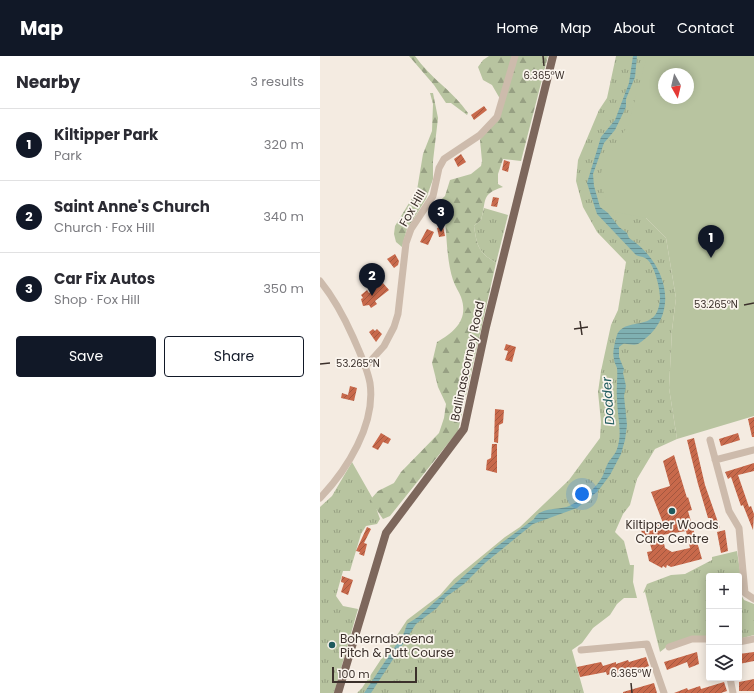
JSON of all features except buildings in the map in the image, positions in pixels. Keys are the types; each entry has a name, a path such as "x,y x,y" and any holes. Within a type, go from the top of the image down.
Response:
{"main road":[{"name":"Ballinascorney Road","path":"338,693 386,533 460,436 466,424 486,327 553,56"}],"street":[{"name":"Fox Hill","path":"365,367 384,346 394,327 398,314 406,243 411,229 433,196 439,168 447,156 480,135 497,117 515,56"},
{"path":"320,281 331,295 345,319 365,367 370,384 370,403 366,422 343,469 320,498"},
{"path":"710,440 729,511 739,528 745,593 754,599"},
{"path":"715,460 754,450"},
{"path":"669,647 692,639 706,639"},
{"path":"742,641 754,639"},
{"path":"581,650 647,644 664,693"},
{"path":"731,681 733,693"}],"green space":[{"path":"409,56 415,56 421,64 456,98 468,113 467,115 451,103 446,103 434,85"},
{"path":"489,56 548,56 521,161 503,159 498,174 498,184 503,187 491,192 488,196 481,220 474,226 479,248 485,255 496,263 458,431 390,516 383,519 370,500 378,491 394,483 401,472 439,433 444,418 446,404 438,387 432,363 437,342 449,334 459,324 462,318 463,305 451,273 448,258 445,221 437,222 434,216 433,207 445,196 450,180 471,174 481,166 480,140 503,104 492,85 483,80 478,67 483,60"},
{"path":"616,56 647,56 646,218 666,238 676,298 672,330 669,388 677,439 655,449 637,479 630,505 623,514 615,532 624,541 630,565 634,565 633,582 637,598 624,598 617,604 610,615 593,628 582,643 572,650 584,693 357,693 362,688 407,620 440,595 454,579 505,537 520,527 569,480 600,438 601,422 598,392 601,371 611,325 618,310 626,262 597,232 583,207 576,181 578,160 599,110 607,98"},
{"path":"647,56 754,56 754,416 677,439 669,388 672,330 676,298 666,238 646,218 610,211 599,180 603,166 628,125"},
{"path":"430,93 433,93 438,118 433,161 433,179 426,199 407,229 402,247 396,242 394,234 395,226 417,190 423,154 432,131 433,104"},
{"path":"484,208 508,215 496,263 482,252 476,239 474,226 481,220"},
{"path":"352,462 373,499 380,519 377,524 366,526 361,534 350,571 343,571 336,596 343,606 358,609 334,693 320,693 320,507 332,496"},
{"path":"737,551 740,573 706,573 706,637 683,640 672,644 660,652 645,592 643,593 647,584 671,575 685,574 712,560 712,557"},
{"path":"742,596 744,600 754,604 754,635 742,638"}],"water":[{"path":"633,56 637,56 635,77 626,99 626,107 615,130 604,143 593,174 594,186 600,207 608,213 619,227 627,233 629,238 653,261 661,275 665,290 665,305 661,320 652,333 638,344 623,344 619,347 619,357 624,369 623,373 626,386 624,396 627,425 621,454 610,475 598,491 577,508 533,524 485,563 464,584 446,597 437,608 416,624 371,693 364,693 404,633 407,624 418,617 496,547 534,519 541,512 569,506 587,494 601,479 607,465 616,451 619,443 620,430 617,405 617,368 613,354 616,338 621,329 627,326 642,323 654,316 658,309 660,293 654,270 648,260 644,257 636,255 597,214 587,183 601,137 615,120 629,83"}],"place":[{"name":"Car Fix Autos","path":"441,232"},
{"name":"Kiltipper Park","path":"711,258"},
{"name":"Saint Anne's Church","path":"372,296"},
{"name":"Kiltipper Woods Care Centre","path":"672,511"},
{"name":"Bohernabreena Pitch & Putt Course","path":"332,645"}],"water label":[{"name":"Dodder","path":"608,401"}]}
